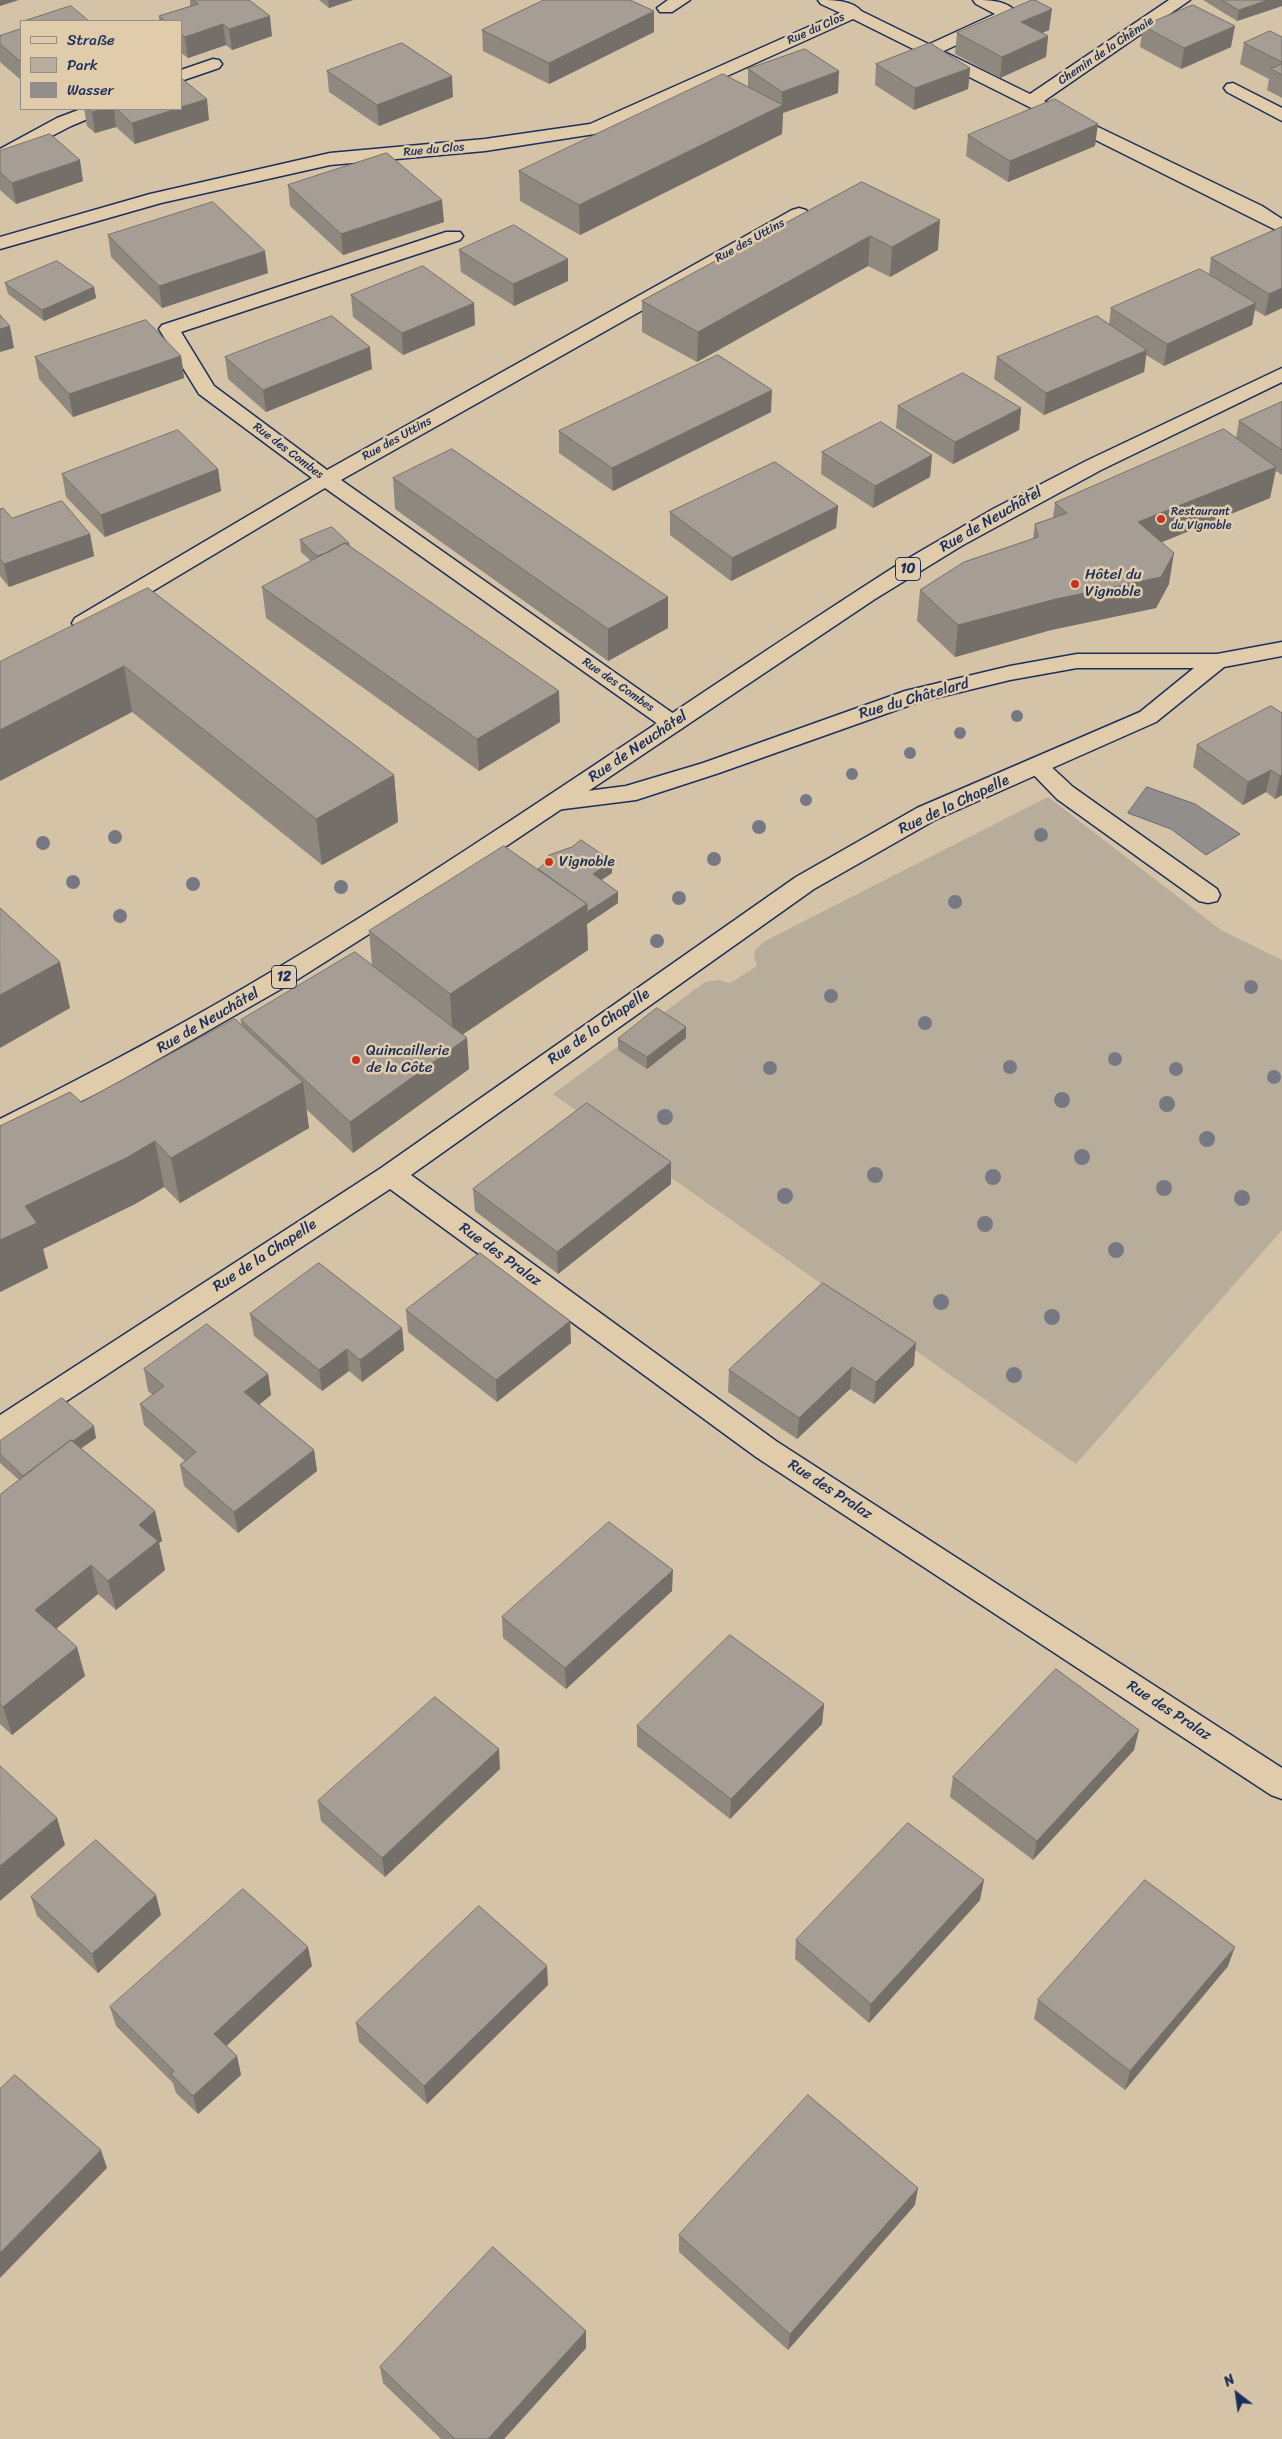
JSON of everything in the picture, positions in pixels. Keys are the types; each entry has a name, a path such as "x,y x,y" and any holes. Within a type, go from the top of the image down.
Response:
{"street":[{"path":"827,0 1030,102 1255,210 1282,227"},
{"path":"929,51 1009,14 982,0"},
{"name":"Chemin de la Chênaie","path":"1030,102 1181,0"},
{"name":"Rue du Clos","path":"0,243 157,198 330,159 486,145 594,129 853,12"},
{"path":"182,76 213,64"},
{"path":"1233,88 1282,115"},
{"path":"0,156 64,122 94,110"},
{"name":"Rue des Uttins","path":"65,634 326,479 799,214"},
{"name":"Rue des Combes","path":"453,236 169,329 206,390 326,479 673,724"},
{"name":"Rue de Neuchâtel","path":"0,1131 109,1077 274,984 556,802 910,567 976,528 1092,465 1282,374"},
{"name":"Rue du Châtelard","path":"556,802 628,794 711,768 913,696 1010,673 1077,661 1217,661 1282,649"},
{"name":"Rue de la Chapelle","path":"0,1430 391,1175 805,883 926,814 1038,767 1148,717 1217,661"},
{"path":"1038,767 1065,793 1208,895"},
{"name":"Rue des Pralaz","path":"391,1175 766,1449 1282,1785"}],"green space":[{"path":"1048,797 1221,930 1282,960 1282,1230 1076,1464 553,1094 705,982 718,980 730,983 757,966 754,956 755,950 765,941"}],"water":[{"path":"1147,787 1195,804 1240,834 1206,855 1171,829 1128,813"}],"building":[{"path":"193,0 249,0 270,16 229,29 223,24 185,37 182,35 182,20 164,20 159,16 198,4"},
{"path":"544,0 630,0 654,11 549,63 482,30"},
{"path":"1032,0 1052,9 1021,22 1048,36 1002,57 957,33"},
{"path":"1222,0 1268,0 1239,10"},
{"path":"1193,5 1235,26 1184,48 1143,26"},
{"path":"71,6 88,20 27,20"},
{"path":"20,29 20,61 0,44 0,36"},
{"path":"1270,31 1282,37 1282,62 1244,43"},
{"path":"402,43 452,76 377,105 327,71"},
{"path":"930,43 970,68 915,88 876,64"},
{"path":"805,49 839,71 782,92 748,69"},
{"path":"1282,64 1282,75 1271,69"},
{"path":"723,74 783,105 579,205 519,171"},
{"path":"182,79 207,99 182,107"},
{"path":"1055,99 1098,124 1010,161 968,135"},
{"path":"118,110 173,110 132,123"},
{"path":"50,134 80,160 12,183 0,172 0,151"},
{"path":"387,153 442,200 341,234 288,185"},
{"path":"862,182 940,220 892,247 870,236 698,332 642,301"},
{"path":"213,202 265,251 159,286 108,235"},
{"path":"514,225 568,259 513,284 459,250"},
{"path":"1282,227 1282,288 1269,294 1211,258"},
{"path":"57,261 94,287 42,310 5,283"},
{"path":"423,266 474,303 402,333 351,295"},
{"path":"1200,269 1256,303 1167,344 1111,308"},
{"path":"0,315 10,326 0,329"},
{"path":"332,316 370,347 263,390 225,357"},
{"path":"1097,316 1147,350 1046,393 997,357"},
{"path":"146,320 181,356 69,394 35,357"},
{"path":"718,355 772,390 612,468 559,431"},
{"path":"963,373 1021,408 955,442 898,406"},
{"path":"1282,402 1282,450 1239,421"},
{"path":"881,422 932,455 875,486 822,452"},
{"path":"1224,429 1276,467 1138,522 1174,553 1161,577 1056,599 958,625 920,590 964,562 1038,537 1035,524 1067,513 1055,503"},
{"path":"178,430 218,469 101,515 62,474"},
{"path":"452,449 668,597 608,629 393,478"},
{"path":"775,462 838,506 732,558 670,512"},
{"path":"62,501 90,534 4,564 0,559 0,509 3,508 12,518"},
{"path":"332,527 349,543 345,543 317,556 300,540"},
{"path":"345,543 559,691 477,739 262,587"},
{"path":"148,588 394,775 316,819 124,666 0,730 0,662"},
{"path":"1271,706 1282,713 1282,775 1280,776 1271,770 1248,782 1197,745"},
{"path":"581,840 612,861 593,874 618,892 587,912 587,904 538,869 549,855 572,847"},
{"path":"504,846 587,904 450,994 369,931"},
{"path":"0,908 60,962 0,995"},
{"path":"355,952 467,1038 350,1122 241,1020"},
{"path":"657,1008 686,1027 647,1057 618,1039"},
{"path":"235,1019 303,1082 171,1158 155,1141 126,1158 25,1206 37,1223 0,1240 0,1126 70,1092 81,1102"},
{"path":"587,1103 671,1162 557,1252 473,1189"},
{"path":"480,1253 570,1321 496,1380 406,1310"},
{"path":"319,1263 402,1328 360,1360 347,1349 319,1370 250,1314"},
{"path":"823,1283 916,1343 876,1382 852,1367 799,1418 729,1370"},
{"path":"207,1324 268,1374 244,1392 314,1450 234,1512 180,1465 196,1452 140,1404 164,1386 144,1369"},
{"path":"62,1398 94,1426 73,1441 71,1440 23,1476 0,1454 0,1441"},
{"path":"71,1440 155,1511 139,1525 158,1541 108,1581 91,1565 35,1610 77,1647 3,1707 0,1704 0,1495"},
{"path":"609,1522 673,1570 565,1668 502,1617"},
{"path":"730,1635 824,1704 731,1799 637,1726"},
{"path":"1056,1669 1139,1730 1037,1841 953,1777"},
{"path":"435,1697 499,1749 382,1858 318,1801"},
{"path":"0,1766 57,1818 0,1866"},
{"path":"908,1823 984,1880 871,2004 796,1940"},
{"path":"96,1840 156,1895 92,1954 31,1897"},
{"path":"1145,1880 1235,1947 1130,2071 1038,2000"},
{"path":"243,1889 308,1947 214,2034 237,2056 193,2096 171,2074 174,2071 110,2007"},
{"path":"479,1906 547,1966 424,2086 356,2023"},
{"path":"15,2075 101,2150 0,2253 0,2089"},
{"path":"808,2095 918,2188 790,2334 679,2235"},
{"path":"493,2247 586,2331 488,2439 455,2439 380,2367"}],"place":[{"name":"Restaurant du Vignoble","path":"1161,519"},
{"name":"Hôtel du Vignoble","path":"1075,584"},
{"name":"Vignoble","path":"549,862"},
{"name":"Quincaillerie de la Côte","path":"356,1060"}]}
